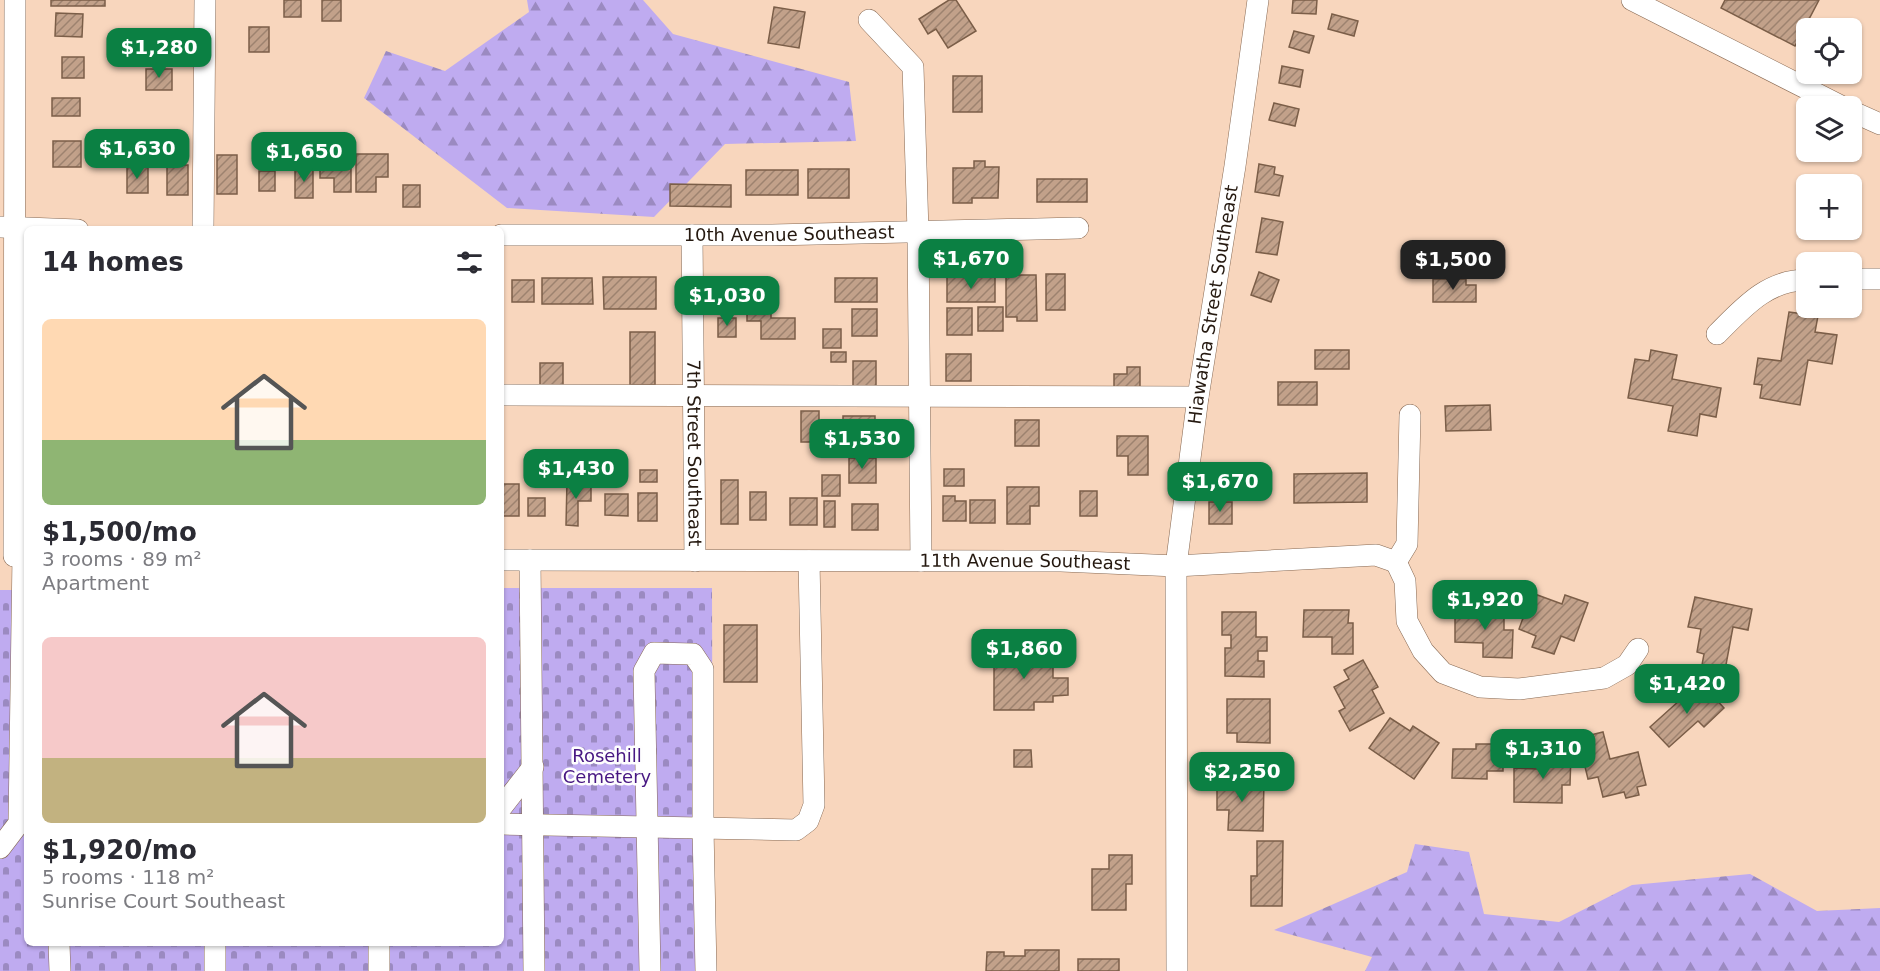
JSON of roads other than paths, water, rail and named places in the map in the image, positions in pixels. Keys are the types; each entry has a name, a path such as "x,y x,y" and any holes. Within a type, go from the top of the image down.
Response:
{"street":[{"path":"0,848 18,824 16,556 7,227 7,46 15,0"},
{"path":"203,226 205,0"},
{"name":"Hiawatha Street Southeast","path":"1177,971 1176,566 1198,397 1235,166 1258,0"},
{"path":"1632,0 1821,96"},
{"path":"870,20 914,67 921,561"},
{"path":"1862,116 1880,124"},
{"path":"7,227 24,228"},
{"name":"10th Avenue Southeast","path":"504,235 692,235 1078,228"},
{"name":"7th Street Southeast","path":"692,235 695,561"},
{"path":"1862,279 1880,279"},
{"path":"1717,334 1757,295 1796,280"},
{"path":"504,395 1198,397"},
{"path":"1410,415 1407,544 1396,562 1405,581 1407,621 1424,651 1443,673 1480,687 1519,689 1604,678 1627,665 1638,649"},
{"name":"11th Avenue Southeast","path":"504,560 1061,561 1176,566 1376,555 1396,562"},
{"path":"530,560 534,971"},
{"path":"504,824 796,830 808,821 814,805 809,561"},
{"path":"650,971 644,671 654,653 693,654 703,669 706,971"},
{"path":"504,804 533,767"},
{"path":"59,946 60,971"},
{"path":"215,946 215,971"},
{"path":"379,946 379,971"}],"park label":[{"name":"Rosehill Cemetery","path":"607,766"}]}
